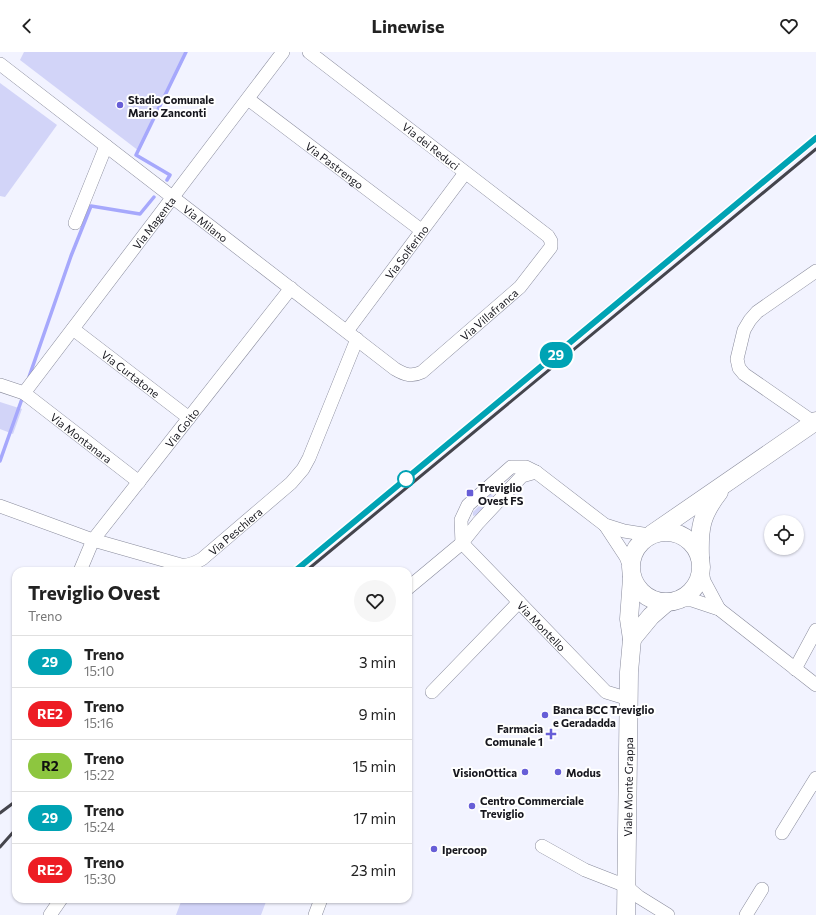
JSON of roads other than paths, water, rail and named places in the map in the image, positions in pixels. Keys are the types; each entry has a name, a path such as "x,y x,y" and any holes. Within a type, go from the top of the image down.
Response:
{"main road":[{"path":"672,601 656,601 645,596 638,590 631,572 631,558 634,550 641,541 815,423"},
{"path":"632,639 652,616 672,601 687,596 694,588 700,577 700,533 704,516 711,502 724,484"},
{"path":"650,535 668,531 679,534 689,540 696,548 701,562"},
{"name":"Viale Monte Grappa","path":"626,915 629,672 632,639 629,619 631,572"}],"street":[{"name":"Via Magenta","path":"24,393 283,52"},
{"name":"Via dei Reduci","path":"309,52 548,236 551,241"},
{"name":"Via Milano","path":"0,64 395,369 403,374 414,376"},
{"name":"Via Pastrengo","path":"248,99 421,230"},
{"path":"75,222 106,146"},
{"name":"Via Solferino","path":"352,335 421,230 465,173"},
{"name":"Via Villafranca","path":"414,376 422,372 520,287 551,247 551,241"},
{"path":"815,423 744,374 739,368 737,360 744,330 757,312 816,271"},
{"name":"Via Goito","path":"82,567 93,540 291,288"},
{"name":"Via Curtatone","path":"73,329 189,418"},
{"name":"Via Peschiera","path":"0,506 93,540 181,566 187,566 202,559 291,482 303,469 352,335"},
{"name":"Via Montanara","path":"0,385 24,393 139,482"},
{"path":"462,543 461,520 468,505 511,467 526,467 536,472 605,525 626,557 631,572"},
{"path":"412,585 462,543 478,523 522,476 536,472"},
{"path":"465,510 466,518 471,522 478,523"},
{"path":"605,525 624,531 650,535"},
{"name":"Via Montello","path":"462,543 606,692 629,699"},
{"path":"701,562 704,581 719,609"},
{"path":"672,601 692,600 719,609 816,685"},
{"path":"432,692 519,602"},
{"path":"795,669 816,630"},
{"path":"782,833 816,778"},
{"path":"542,846 585,870 626,886 668,915"},
{"path":"746,915 762,889"},
{"path":"50,915 58,903"},
{"path":"315,915 320,903"}],"waterway":[{"path":"167,180 170,175 136,155 186,52"},
{"path":"29,377 71,256 91,206 140,214 154,197"},
{"path":"0,461 23,396"}],"railway":[{"path":"300,567 816,138"},
{"path":"311,567 816,149"},
{"path":"0,813 12,804"},
{"path":"0,847 12,834"}],"train":[{"name":"29","path":"300,567 816,138"}],"place":[{"name":"Stadio Comunale Mario Zanconti","path":"120,105"},
{"name":"Treviglio Ovest FS","path":"470,493"},
{"name":"Banca BCC Treviglio e Geradadda","path":"545,715"},
{"name":"Farmacia Comunale 1","path":"551,734"},
{"name":"VisionOttica","path":"525,772"},
{"name":"Modus","path":"558,772"},
{"name":"Centro Commerciale Treviglio","path":"472,806"},
{"name":"Ipercoop","path":"434,849"}]}
